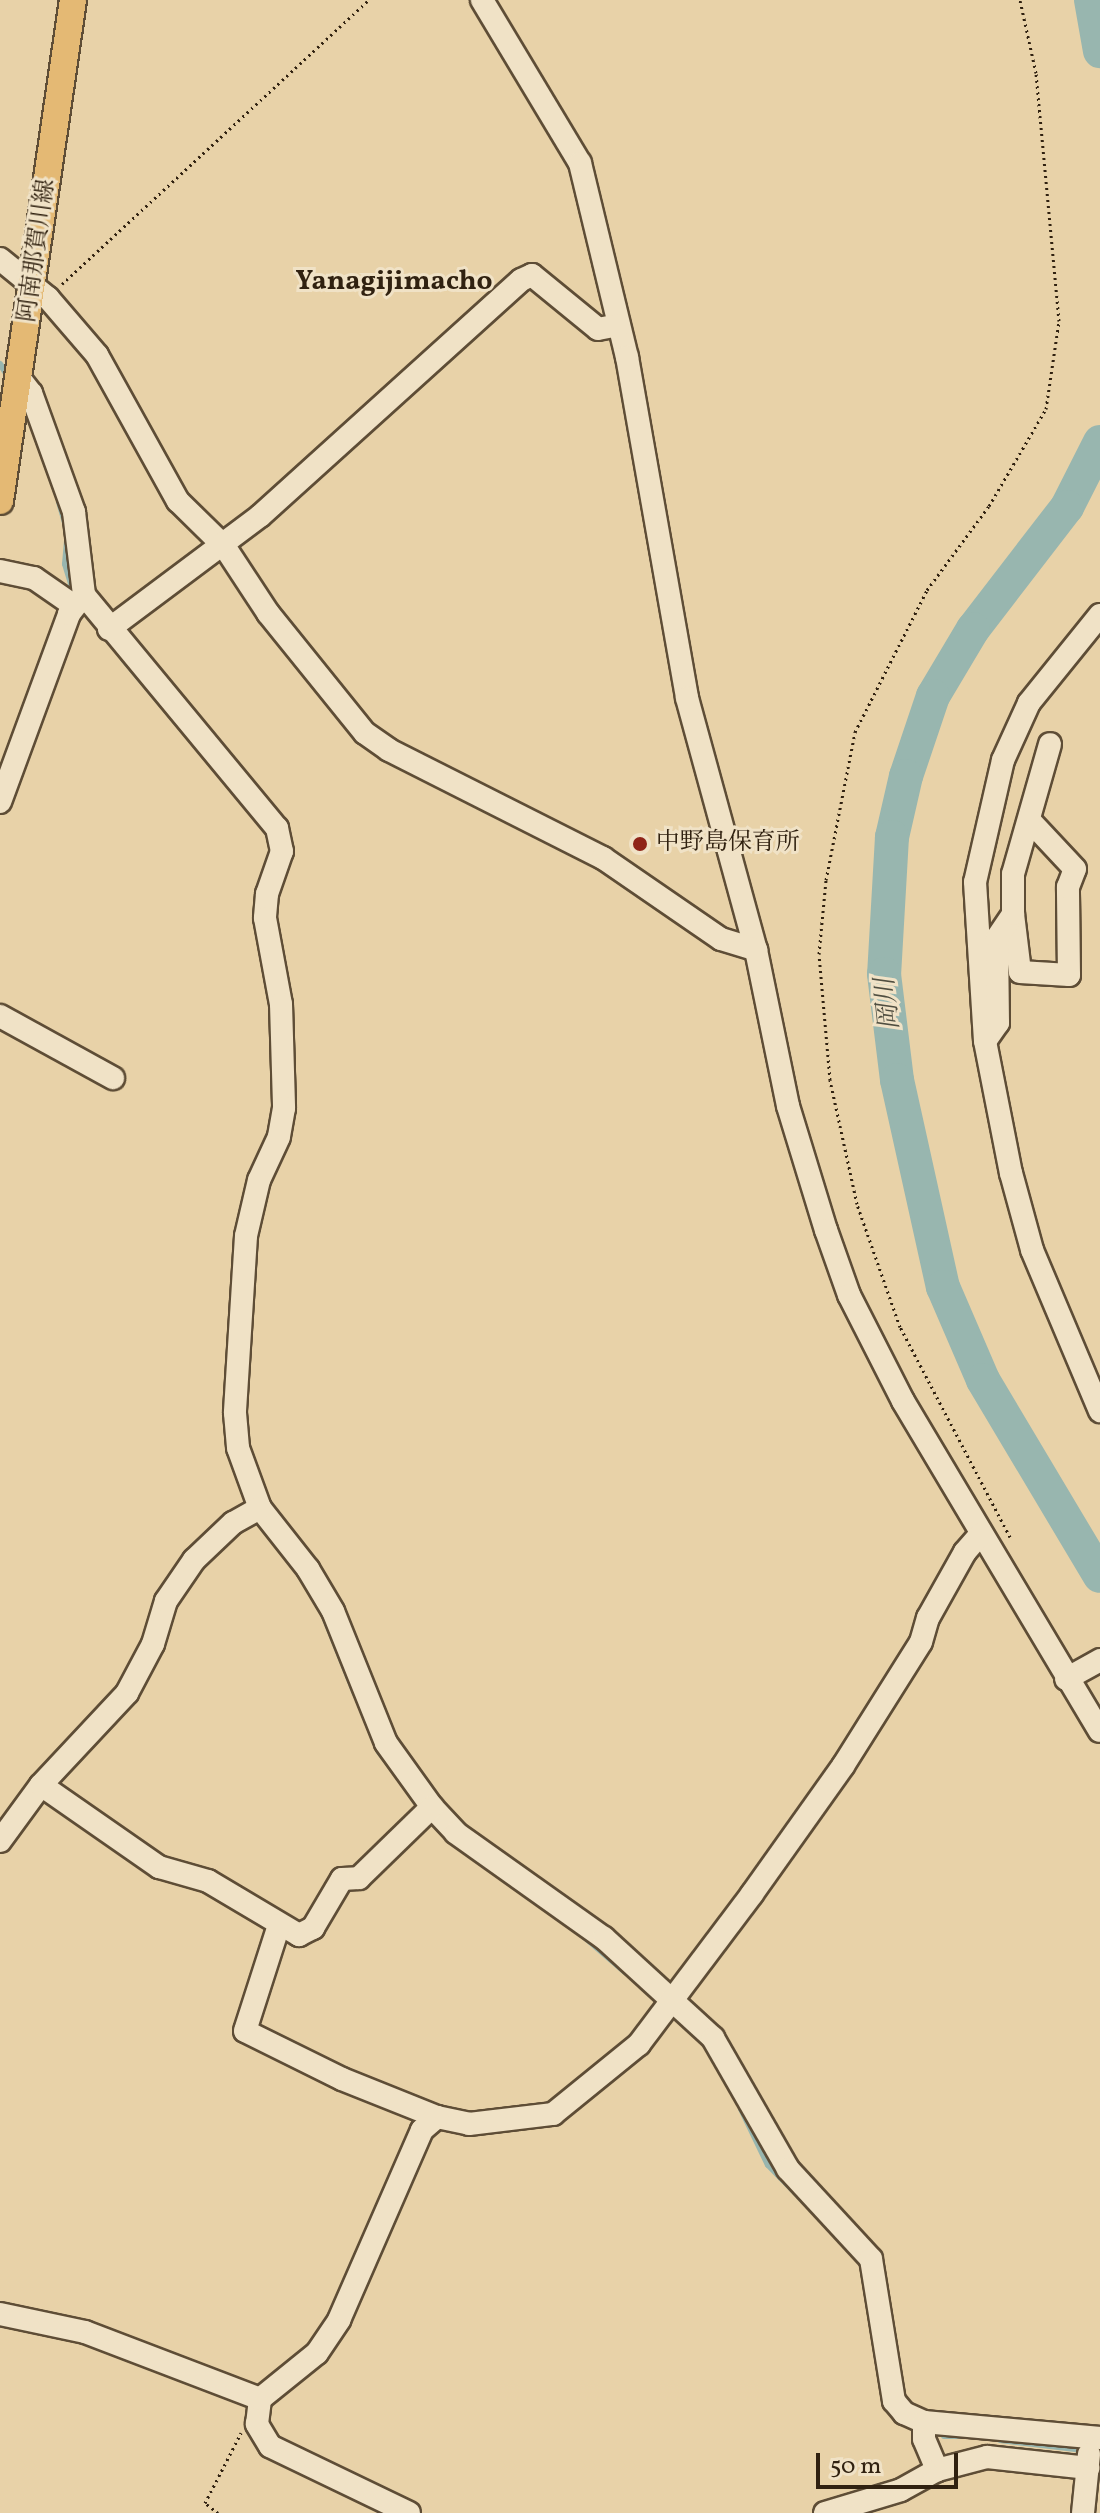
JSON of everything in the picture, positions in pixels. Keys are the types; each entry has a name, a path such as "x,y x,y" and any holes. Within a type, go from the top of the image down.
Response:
{"main road":[{"name":"阿南那賀川線","path":"0,501 20,379 40,293 73,0"}],"street":[{"path":"482,0 580,163 627,357 687,698 756,950 788,1106 849,1295 980,1535 1100,1731"},
{"path":"0,259 40,293 97,355 125,398 178,501 224,546 268,613 365,733 389,750 603,858 721,939 756,950"},
{"path":"109,629 224,546 521,280 532,275 598,329 619,325"},
{"path":"0,802 78,600 74,512 36,405 20,379"},
{"path":"0,571 34,578 78,600 109,629 277,828 282,851 267,894 265,918 281,1004 284,1108 279,1137 259,1180 246,1236 235,1413 238,1448 260,1508 308,1569 333,1611 386,1743 432,1807 456,1833 604,1938 713,2038 788,2169 871,2259 894,2401 904,2413 924,2422 1096,2438 1088,2468 1083,2513"},
{"path":"1100,615 1029,703 1003,760 975,882 985,1041 1011,1173 1032,1250 1100,1411"},
{"path":"1031,822 1075,869 1068,887 1069,975 1020,972 1013,914 1013,874 1020,840 1031,822 1033,792 1050,744"},
{"path":"985,1041 999,1015 997,938 1013,914"},
{"path":"0,1016 113,1078"},
{"path":"0,1841 41,1785 127,1693 153,1644 166,1601 194,1560 233,1523 260,1508"},
{"path":"279,1925 245,2031 342,2079 437,2117 469,2124 553,2114 639,2044 843,1766 921,1642 928,1618 965,1552 980,1535"},
{"path":"1066,1679 1098,1662"},
{"path":"41,1785 159,1867 208,1881 299,1935 313,1928 342,1879 359,1878 432,1807"},
{"path":"409,2513 372,2491 270,2446 257,2424 260,2399 317,2353 339,2320 422,2130 437,2117"},
{"path":"0,2314 85,2332 260,2399"},
{"path":"924,2422 924,2439 937,2470"},
{"path":"825,2513 901,2490 937,2470 987,2457 1088,2468"}],"path":[{"path":"40,293 369,0"},
{"path":"1011,1538 900,1327 857,1204 830,1080 819,954 826,880 855,732 927,590 989,506 1046,409 1059,321 1036,73 1020,0"},
{"path":"218,2513 205,2503 238,2435 257,2424"}],"waterway":[{"name":"岡川","path":"1091,0 1100,51"},
{"path":"0,364 9,378"},
{"name":"岡川","path":"1100,442 1067,507 973,629 933,696 906,776 892,837 884,974 897,1080 943,1287 983,1380 1100,1576"},
{"path":"59,502 66,526"},
{"path":"67,541 65,564 75,596"},
{"path":"123,659 218,773"},
{"path":"325,1619 355,1694"},
{"path":"379,1752 441,1832"},
{"path":"582,1935 625,1972"},
{"path":"741,2109 768,2165 817,2215"},
{"path":"944,2436 965,2436"},
{"path":"1000,2440 1100,2452"}],"place":[{"name":"中野島保育所","path":"640,844"}],"district":[{"name":"Yanagijimacho","path":"394,282"}]}
